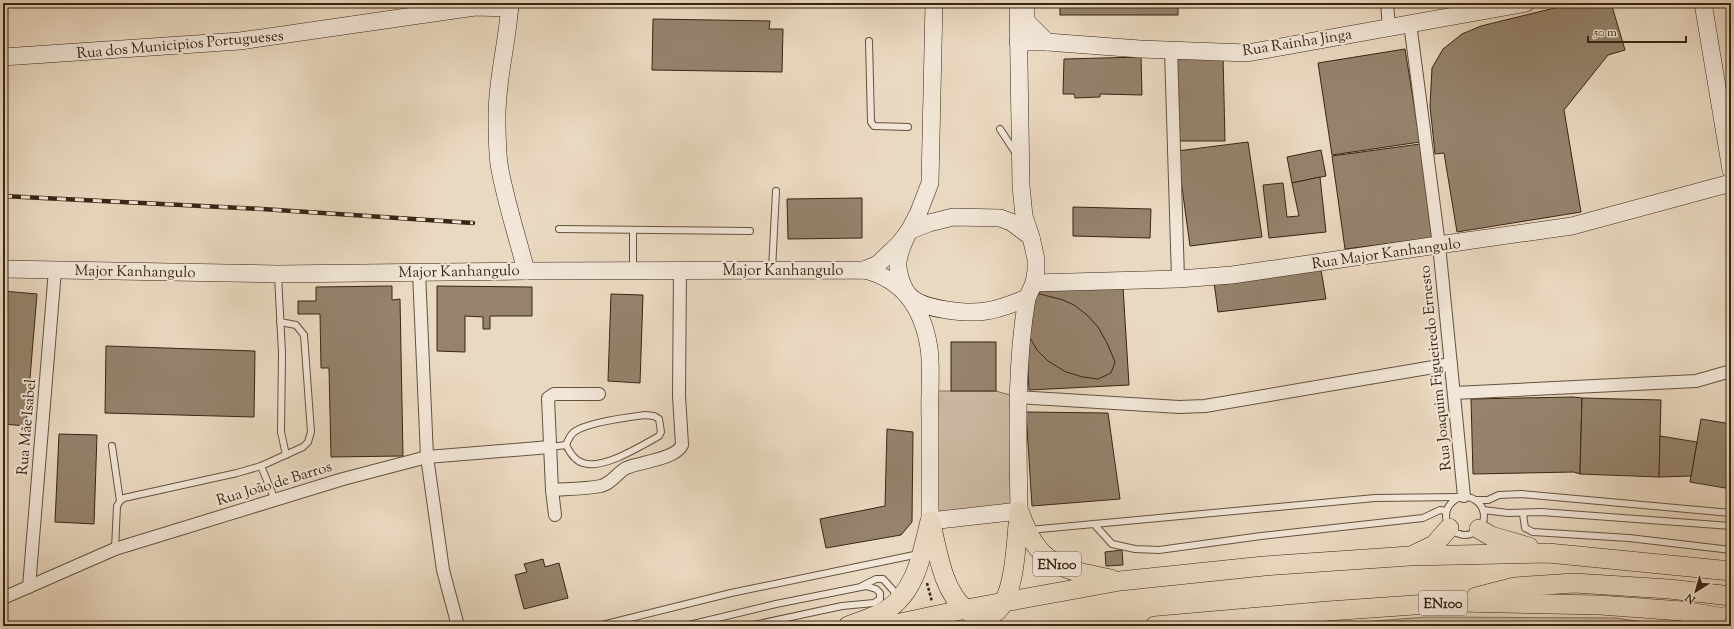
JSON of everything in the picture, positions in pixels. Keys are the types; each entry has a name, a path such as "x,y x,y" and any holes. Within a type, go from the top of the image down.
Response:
{"main road":[{"path":"930,520 945,578 953,593 966,609 985,624 1003,604 1009,591 1019,511"},
{"name":"EN100","path":"1019,511 1026,530 1041,553 1063,568 1120,581"},
{"path":"1410,556 1434,545 1447,519"},
{"path":"848,626 884,612 899,601 913,580 922,553 930,520"},
{"name":"EN100","path":"1480,529 1491,536 1548,553"},
{"name":"EN100","path":"886,626 966,609 1003,604 1120,581 1264,566 1410,556 1548,553 1616,558 1731,570"},
{"name":"EN100","path":"1457,602 1515,587 1574,584 1670,589 1731,596"},
{"name":"EN100","path":"1155,626 1328,611 1457,602 1600,605 1682,611 1731,619"}],"street":[{"path":"934,3 930,183 921,208 901,248 898,264 900,279 922,320 929,349 930,520 1019,511 1017,397 1023,320 1031,291 1036,259 1024,216 1021,186 1018,3"},
{"path":"1026,3 1026,21 1047,42"},
{"path":"1387,3 1389,26"},
{"name":"Rua Rainha Jinga","path":"1018,42 1047,42 1247,53 1389,26 1526,3"},
{"path":"1703,3 1731,170"},
{"path":"510,6 504,41 497,114 499,162 507,202 526,270"},
{"name":"Rua dos Municipios Portugueses","path":"3,57 240,41 475,7 510,6"},
{"name":"Rua Joaquim Figueiredo Ernesto","path":"1410,23 1439,245 1454,392 1461,497"},
{"path":"1172,50 1178,278"},
{"name":"Rua Major Kanhangulo","path":"1031,291 1178,278 1232,275 1572,226 1731,182"},
{"path":"864,270 878,264 909,231 929,223 954,217 980,216 1000,218 1012,222 1031,237"},
{"name":"Major Kanhangulo","path":"3,269 278,274 526,270 864,270 878,273 891,281 908,295"},
{"name":"Rua Mãe Isabel","path":"29,587 55,270"},
{"path":"552,490 602,486 611,481 626,468 671,454 682,445 679,396 680,270"},
{"path":"419,272 426,457 443,570 458,626"},
{"path":"908,295 928,305 959,312 986,311 1008,306 1031,291"},
{"path":"1017,397 1179,407 1205,406 1451,364"},
{"path":"1454,392 1696,380 1731,371"},
{"path":"555,515 552,490 548,398 551,395 599,394"},
{"name":"Rua João de Barros","path":"3,598 115,549 343,479 426,457 550,447"}],"lane":[{"path":"869,41 871,122 874,126 908,127"},
{"path":"1000,129 1012,149 1021,159"},
{"path":"772,270 776,191"},
{"path":"559,229 750,231"},
{"path":"633,230 633,270"},
{"path":"278,274 282,353 281,432 286,455"},
{"path":"115,549 117,506 124,498 237,473 261,466 303,447 308,442 312,432 304,335 296,325 280,322"},
{"path":"645,415 654,416 659,419 661,432 659,436 610,461 595,465 583,464 570,452 566,445 570,436 574,432 600,423 645,415"},
{"name":"Rua João de Barros","path":"550,447 566,445"},
{"path":"112,446 120,501"},
{"path":"261,466 275,500"},
{"path":"1026,530 1268,506 1374,498 1461,497 1476,500 1488,500 1499,495 1522,494 1731,512"},
{"path":"1447,519 1448,505 1461,497"},
{"path":"1094,524 1112,544 1131,549 1159,550 1261,536 1423,518 1440,510 1455,532 1468,535 1480,529 1483,523 1483,510 1476,500"},
{"path":"1483,510 1523,514 1541,512 1731,526"},
{"path":"1523,514 1525,528 1533,532 1629,538 1731,550"},
{"path":"598,626 731,593 922,553"},
{"path":"860,587 873,580 883,579 893,590 899,601"},
{"path":"685,626 776,604 860,587 871,587 880,593 880,599 874,603 835,608 749,626"}],"shaded area":[{"path":"929,391 996,391 1017,397 1019,511 930,521"},
{"path":"1426,617 1615,618 1673,626 1312,626"}],"building":[{"path":"1060,3 1178,3 1178,15 1060,15"},
{"path":"1575,3 1611,3 1625,50 1608,55 1564,110 1581,212 1457,232 1444,153 1435,154 1430,106 1432,68 1443,49 1462,34 1481,26"},
{"path":"653,19 770,21 769,29 783,29 782,72 652,70"},
{"path":"1405,49 1420,142 1332,155 1318,63"},
{"path":"1223,55 1225,141 1176,141 1174,56"},
{"path":"1141,57 1142,95 1100,94 1100,97 1075,98 1074,94 1063,94 1064,59"},
{"path":"1248,142 1262,237 1190,246 1177,151"},
{"path":"1420,144 1433,238 1345,249 1332,156"},
{"path":"1321,150 1326,176 1292,183 1287,157"},
{"path":"1320,177 1326,232 1269,238 1263,185 1283,183 1287,217 1299,216 1292,183"},
{"path":"862,198 862,238 788,239 787,199"},
{"path":"1073,207 1151,209 1150,238 1073,236"},
{"path":"1321,270 1326,299 1218,312 1214,282"},
{"path":"392,286 392,300 400,299 403,456 331,457 329,368 321,368 320,314 298,314 298,301 316,301 316,287"},
{"path":"437,286 532,287 532,316 490,316 490,329 483,329 483,317 465,316 465,352 437,351"},
{"path":"1123,287 1129,385 1029,390 1027,354 1032,295 1043,291"},
{"path":"3,291 37,294 26,426 3,424"},
{"path":"611,294 643,295 640,383 608,381"},
{"path":"1040,294 1063,300 1074,305 1087,315 1098,327 1115,362 1111,373 1098,379 1083,377 1066,372 1048,361 1037,350 1028,334 1033,297"},
{"path":"951,342 996,342 996,391 951,391"},
{"path":"106,346 255,351 254,417 105,413"},
{"path":"1582,398 1580,474 1574,472 1473,474 1471,399"},
{"path":"1582,398 1661,400 1659,477 1580,474"},
{"path":"1026,412 1108,413 1120,499 1032,506"},
{"path":"1701,419 1731,424 1731,489 1690,482"},
{"path":"887,429 913,432 912,522 901,535 826,548 820,519 885,506"},
{"path":"59,434 97,435 94,524 55,522"},
{"path":"1660,436 1697,442 1691,476 1659,477"},
{"path":"1122,550 1123,565 1106,566 1105,552"},
{"path":"543,559 545,567 559,563 568,598 524,609 515,575 527,572 524,564"}],"railway":[{"path":"3,196 262,209 473,223"}]}
